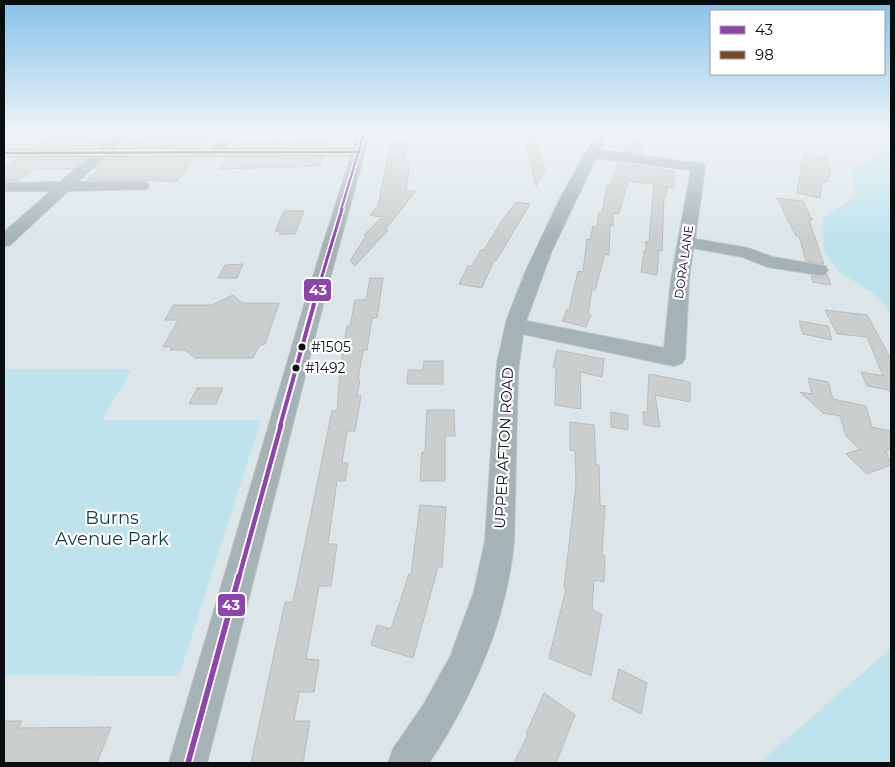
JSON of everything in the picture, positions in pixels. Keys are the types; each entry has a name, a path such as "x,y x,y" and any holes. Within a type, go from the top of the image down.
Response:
{"street":[{"path":"4,241 85,169"},
{"path":"188,763 318,288 353,169"},
{"name":"UPPER AFTON ROAD","path":"407,763 424,739 449,696 470,652 496,565 502,502 510,343 522,302 553,229 584,169"},
{"name":"DORA LANE","path":"515,326 674,358 680,280 698,169"},
{"path":"4,187 142,186"},
{"path":"686,242 748,252 768,262 819,270"}],"green space":[{"path":"891,169 891,313 876,295 838,271 824,252 822,219 855,197 854,170"},
{"name":"Burns Avenue Park","path":"4,369 132,369 102,420 261,420 179,676 4,675"},
{"path":"891,648 891,763 759,763"}],"building":[{"path":"4,169 72,169 34,169 19,181 4,181"},
{"path":"94,169 186,169 177,181 87,180 99,169"},
{"path":"386,169 409,169 406,191 416,191 385,230 388,230 355,266 350,261 366,236 364,235 382,217 370,215 378,206"},
{"path":"532,169 544,169 545,171 536,186"},
{"path":"616,169 659,169 674,171 674,188 667,187 666,197 664,197 662,251 659,250 657,275 641,272 644,251 646,251 646,241 649,242 654,184 628,181 619,214 613,213 613,226 610,225 609,255 605,254 595,290 592,290 588,314 591,315 586,327 562,321 567,309 569,310 578,271 583,272 587,239 590,240 593,226 597,227 599,213 602,213 607,185 610,185 611,180 613,181"},
{"path":"801,169 830,169 827,182 822,181 820,198 797,193"},
{"path":"777,198 803,201 812,220 809,220 824,264 806,261 799,236 796,236"},
{"path":"516,202 530,204 496,261 494,260 482,288 459,284 468,266 472,266 481,250 484,250"},
{"path":"284,211 304,211 295,234 279,234 281,231 275,231"},
{"path":"243,264 237,278 218,278 225,265"},
{"path":"827,274 831,285 813,282 811,276 819,277"},
{"path":"370,278 383,278 377,318 372,318 367,350 363,350 357,396 361,396 355,431 347,431 342,463 348,463 345,481 337,481 328,544 337,544 331,586 319,586 306,659 319,660 314,692 299,692 294,721 310,721 303,763 251,763 285,602 293,602 332,411 337,411 339,374 347,326 350,326 355,300 366,300"},
{"path":"233,295 242,303 279,303 265,344 259,346 253,358 195,358 185,350 170,350 172,347 163,347 178,320 165,320 173,305 212,305"},
{"path":"825,310 867,315 891,359 891,395 889,390 867,386 861,372 883,376 867,337 837,334"},
{"path":"799,321 828,326 832,340 803,334"},
{"path":"557,350 604,359 602,377 580,372 581,409 555,405 556,368 553,367"},
{"path":"424,361 443,361 443,384 407,384 408,370 423,370"},
{"path":"649,374 690,382 690,402 655,395 660,427 644,425 643,412 647,412"},
{"path":"808,378 828,382 833,399 866,406 872,427 891,431 891,449 886,451 891,465 867,474 846,454 860,449 846,436 840,416 823,413 800,392 812,394"},
{"path":"197,388 223,388 216,404 189,404"},
{"path":"427,410 454,410 455,436 445,436 445,481 420,481 422,452 425,452"},
{"path":"611,412 628,415 628,430 611,427"},
{"path":"570,422 594,425 596,465 599,465 600,505 605,506 602,555 605,556 604,582 594,580 592,610 602,614 591,676 549,658 566,589 564,588 576,484 575,451 570,450"},
{"path":"420,505 446,507 442,567 438,567 413,658 371,645 377,625 391,629 409,574 411,574"},
{"path":"619,669 647,683 641,714 612,699"},
{"path":"544,693 575,715 556,763 514,763 528,735 526,734"},
{"path":"4,721 22,721 18,728 111,727 97,763 4,763"}],"transit line":[{"name":"43","path":"188,763 318,289 353,169"}],"place":[{"name":"#1505","path":"302,347"},
{"name":"#1492","path":"296,368"}]}
